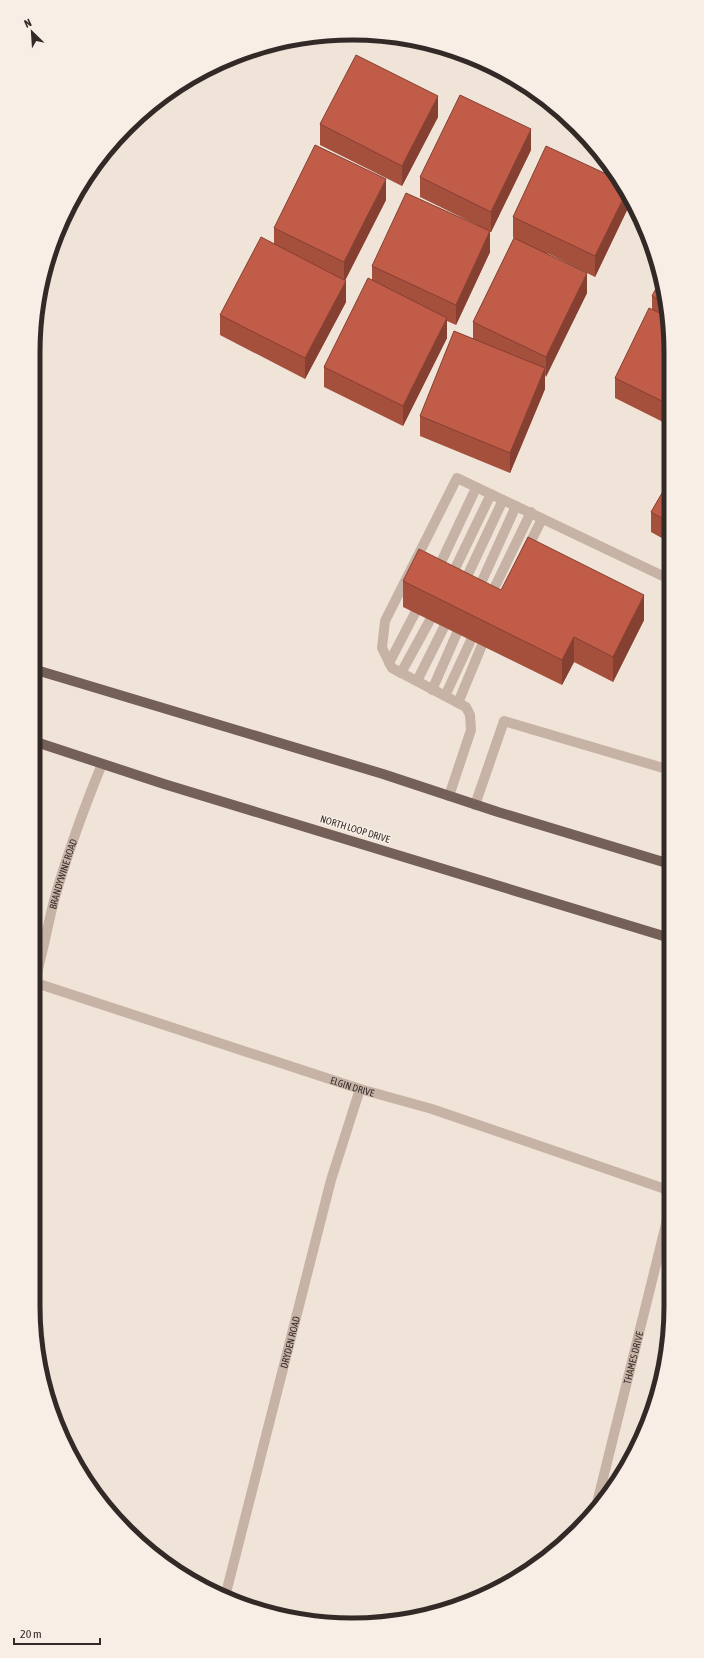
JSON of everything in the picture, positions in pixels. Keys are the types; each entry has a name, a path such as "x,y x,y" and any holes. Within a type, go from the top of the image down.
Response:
{"main road":[{"path":"40,671 664,862"},
{"name":"NORTH LOOP DRIVE","path":"40,743 102,764 664,936"}],"street":[{"path":"449,796 471,730 470,715 466,707 458,702 432,690 392,668 382,648 385,620 457,478 664,577"},
{"path":"432,581 476,488"},
{"path":"446,588 491,494"},
{"path":"459,595 503,500"},
{"path":"473,602 516,506"},
{"path":"485,608 531,512"},
{"path":"522,559 542,519"},
{"path":"389,663 415,613"},
{"path":"401,673 430,620"},
{"path":"416,680 444,627"},
{"path":"432,690 457,633"},
{"path":"445,696 471,640"},
{"path":"458,702 482,645"},
{"path":"475,805 504,721 664,768"},
{"name":"BRANDYWINE ROAD","path":"40,956 55,897 69,856 75,832 102,764"},
{"name":"ELGIN DRIVE","path":"40,986 360,1089 432,1109 664,1189"},
{"name":"DRYDEN ROAD","path":"226,1591 331,1180 360,1089"},
{"name":"THAMES DRIVE","path":"598,1498 664,1232"}],"building":[{"path":"356,55 438,96 402,166 320,124"},
{"path":"460,95 531,129 491,212 420,177"},
{"path":"315,145 386,179 344,262 274,228"},
{"path":"546,146 608,175 623,198 595,256 513,217"},
{"path":"406,193 490,231 456,305 372,266"},
{"path":"261,237 346,281 305,358 220,315"},
{"path":"514,238 587,273 546,357 473,322"},
{"path":"368,278 447,318 403,406 324,367"},
{"path":"657,287 659,300 652,296"},
{"path":"649,308 661,314 664,352 664,402 615,378"},
{"path":"454,331 545,368 510,453 420,416"},
{"path":"664,490 664,519 651,512"},
{"path":"528,537 644,595 613,657 574,637 562,660 403,581 419,549 501,590"}]}
